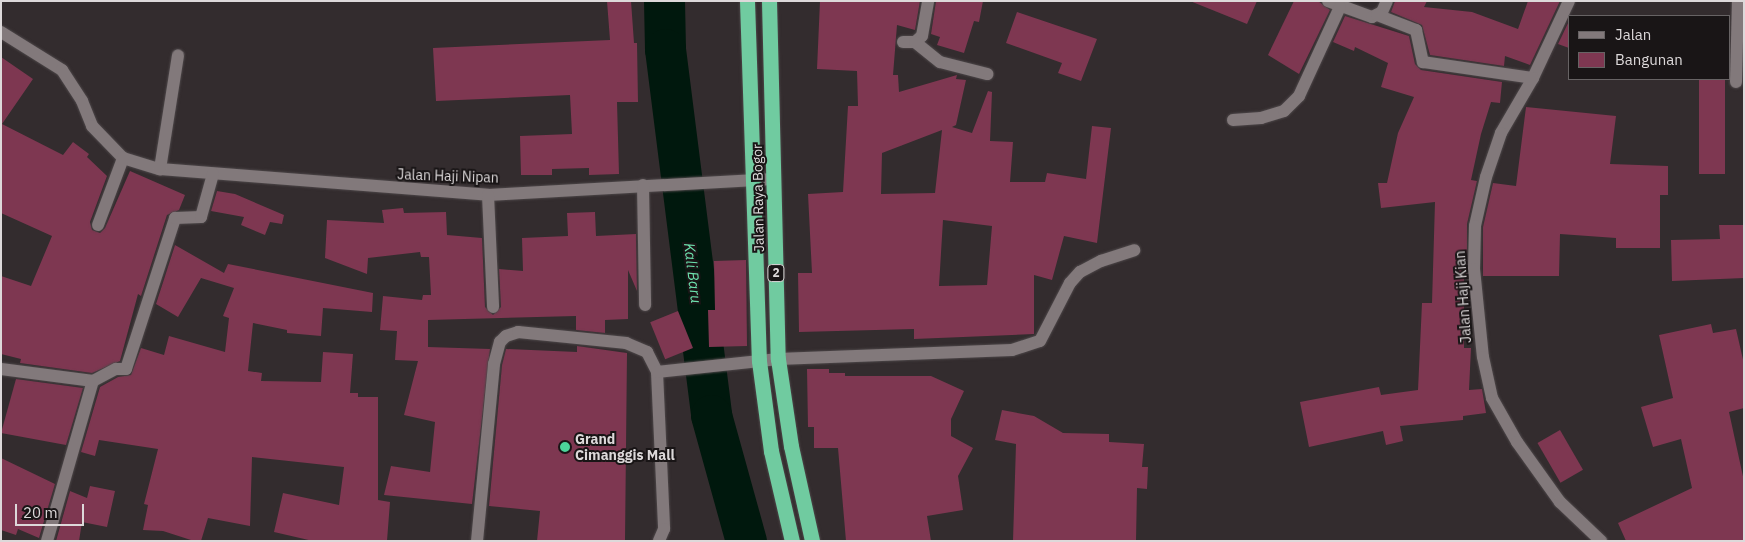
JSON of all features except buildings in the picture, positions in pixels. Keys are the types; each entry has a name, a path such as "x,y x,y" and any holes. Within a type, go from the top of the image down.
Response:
{"highway":[{"name":"Jalan Raya Bogor","path":"747,1 759,361 771,452 792,541"},
{"name":"Jalan Raya Bogor","path":"769,1 778,359 790,446 812,541"}],"street":[{"path":"928,1 925,28 909,42 940,62 987,74"},
{"path":"1232,120 1261,118 1284,111 1299,96 1334,4 1372,17 1382,12 1387,1"},
{"name":"Jalan Haji Kian","path":"1569,1 1533,78 1502,133 1486,177 1475,226 1474,269 1483,357 1492,398 1507,426 1560,502 1601,541"},
{"path":"1736,82 1738,1"},
{"path":"1377,14 1416,30 1423,62 1533,78"},
{"name":"Jalan Haji Nipan","path":"1,32 62,70 82,100 92,126 123,158 160,170 488,195 718,180 774,179"},
{"path":"160,170 178,54"},
{"path":"98,224 123,158"},
{"path":"1,369 93,381 116,369 126,369 175,218 202,217 213,174"},
{"path":"644,185 645,305"},
{"path":"488,195 493,307"},
{"path":"657,372 778,359 1012,350 1029,346 1040,341 1070,283 1080,272 1101,261 1134,250"},
{"path":"478,541 494,364 500,342 506,336 518,332 626,343 647,352 657,372 664,530 659,541"},
{"path":"46,541 93,381"}],"waterway":[{"name":"Kali Baru","path":"664,1 665,49 711,415 746,541"}],"place":[{"name":"Grand Cimanggis Mall","path":"565,447"}]}
